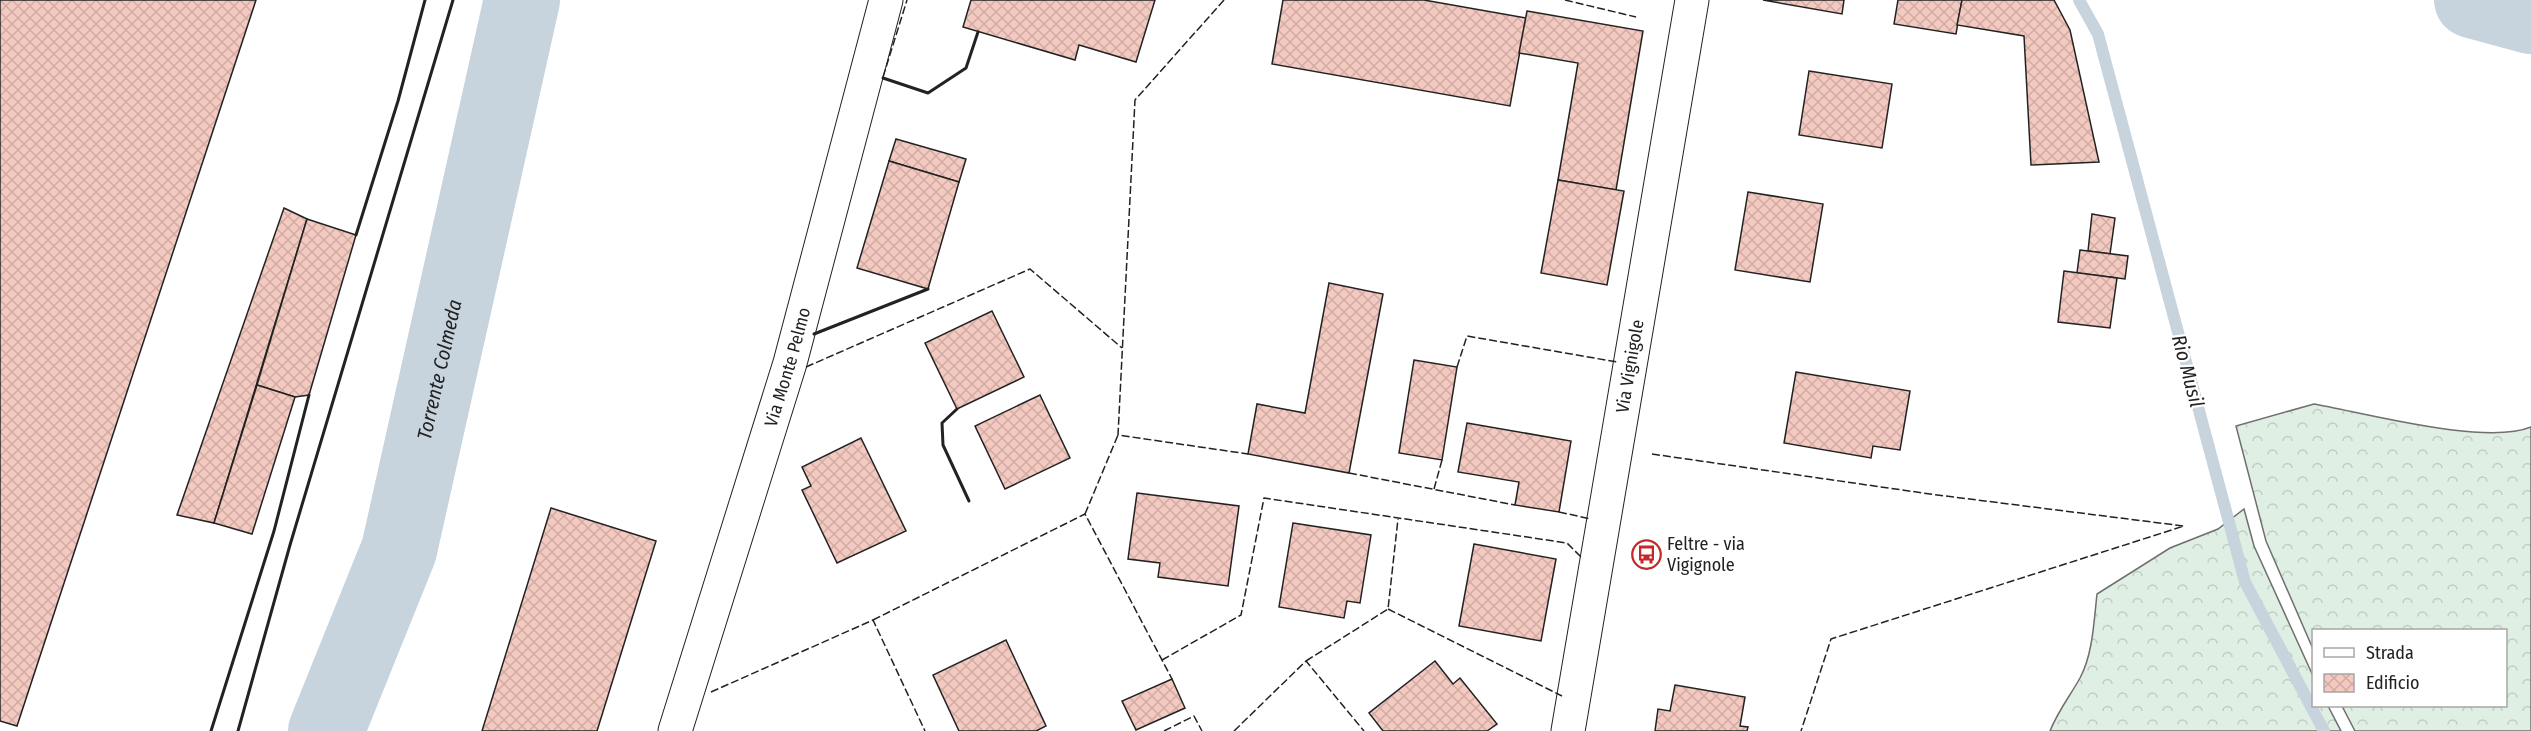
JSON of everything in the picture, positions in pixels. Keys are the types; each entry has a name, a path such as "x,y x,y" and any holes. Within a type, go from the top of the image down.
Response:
{"street":[{"name":"Via Monte Pelmo","path":"675,731 790,363 886,0"},
{"name":"Via Vignigole","path":"1568,731 1692,0"}],"green space":[{"path":"2314,404 2456,430 2485,433 2511,432 2531,427 2531,731 2355,731 2343,707 2507,707 2507,629 2312,629 2312,647 2266,541 2236,426"},
{"path":"2244,509 2254,546 2312,674 2312,707 2329,707 2341,731 2050,731 2080,678 2088,658 2097,594 2170,548 2218,529"}],"building":[{"path":"0,0 256,0 17,726 0,721"},
{"path":"971,0 1155,0 1136,62 1079,45 1075,60 963,27"},
{"path":"1283,0 1424,0 1526,18 1510,106 1272,64"},
{"path":"1763,0 1844,0 1842,14"},
{"path":"1898,0 1962,0 1956,34 1894,24"},
{"path":"1962,0 2054,0 2070,30 2099,162 2031,165 2024,36 1957,25"},
{"path":"1527,11 1643,31 1616,190 1558,180 1578,63 1519,53"},
{"path":"1809,71 1892,84 1882,148 1799,135"},
{"path":"896,139 966,159 959,182 889,161"},
{"path":"889,161 959,182 928,289 857,268"},
{"path":"1558,180 1624,191 1607,285 1541,273"},
{"path":"1748,192 1823,204 1810,282 1735,270"},
{"path":"284,208 307,219 214,523 177,515"},
{"path":"2092,214 2115,218 2110,254 2088,251"},
{"path":"307,219 356,235 309,395 295,397 257,385"},
{"path":"2080,250 2128,256 2125,279 2077,273"},
{"path":"2064,271 2117,278 2110,328 2058,322"},
{"path":"1329,283 1383,294 1349,473 1248,454 1257,404 1305,413"},
{"path":"992,311 1024,377 957,409 925,343"},
{"path":"1414,360 1457,367 1442,460 1399,453"},
{"path":"1796,372 1910,391 1900,450 1873,446 1871,458 1784,443"},
{"path":"257,385 295,397 252,534 214,523"},
{"path":"1040,395 1070,458 1005,489 975,426"},
{"path":"1467,423 1571,441 1559,512 1515,505 1519,482 1458,472"},
{"path":"861,438 906,531 837,563 802,490 811,486 802,467"},
{"path":"1137,493 1239,506 1228,586 1158,577 1160,563 1128,559"},
{"path":"551,508 656,541 597,731 482,731"},
{"path":"1293,523 1371,535 1360,603 1347,601 1344,618 1279,607"},
{"path":"1474,544 1556,559 1541,641 1459,626"},
{"path":"1006,640 1046,726 1036,731 959,731 933,675"},
{"path":"1435,661 1453,684 1460,678 1497,724 1487,731 1383,731 1369,713"},
{"path":"1172,679 1185,708 1136,730 1122,701"},
{"path":"1675,685 1745,697 1740,726 1748,727 1747,731 1655,731 1658,709 1670,711"}],"waterway":[{"name":"Torrente Colmeda","path":"326,731 399,550 522,0"},
{"name":"Rio Musil","path":"2079,0 2098,34 2245,582 2324,731"},
{"path":"2472,0 2531,16"}],"fence":[{"path":"883,77 907,0"},
{"path":"1224,0 1135,100 1118,435 1248,454"},
{"path":"1565,0 1636,17"},
{"path":"806,367 1030,269 1122,348"},
{"path":"1457,367 1467,336 1617,362"},
{"path":"1085,514 1118,435"},
{"path":"1652,454 1930,494 2184,526 1831,639 1801,731"},
{"path":"1434,489 1442,460"},
{"path":"1349,473 1515,505"},
{"path":"1162,660 1241,615 1264,498 1567,543 1583,559"},
{"path":"1559,512 1591,519"},
{"path":"873,620 1085,514 1172,679"},
{"path":"1306,661 1388,609 1398,519"},
{"path":"1388,609 1562,696"},
{"path":"711,692 873,620 925,731"},
{"path":"1234,731 1306,661 1364,731"},
{"path":"1164,731 1194,716 1202,731"}],"wall":[{"path":"356,235 398,101 425,0"},
{"path":"238,731 290,545 453,0"},
{"path":"883,78 928,93 966,68 978,32"},
{"path":"814,334 928,289"},
{"path":"211,731 274,531 309,395"},
{"path":"957,409 942,423 943,445 969,501"}],"place":[{"name":"Feltre - via Vigignole","path":"1646,554"}]}
